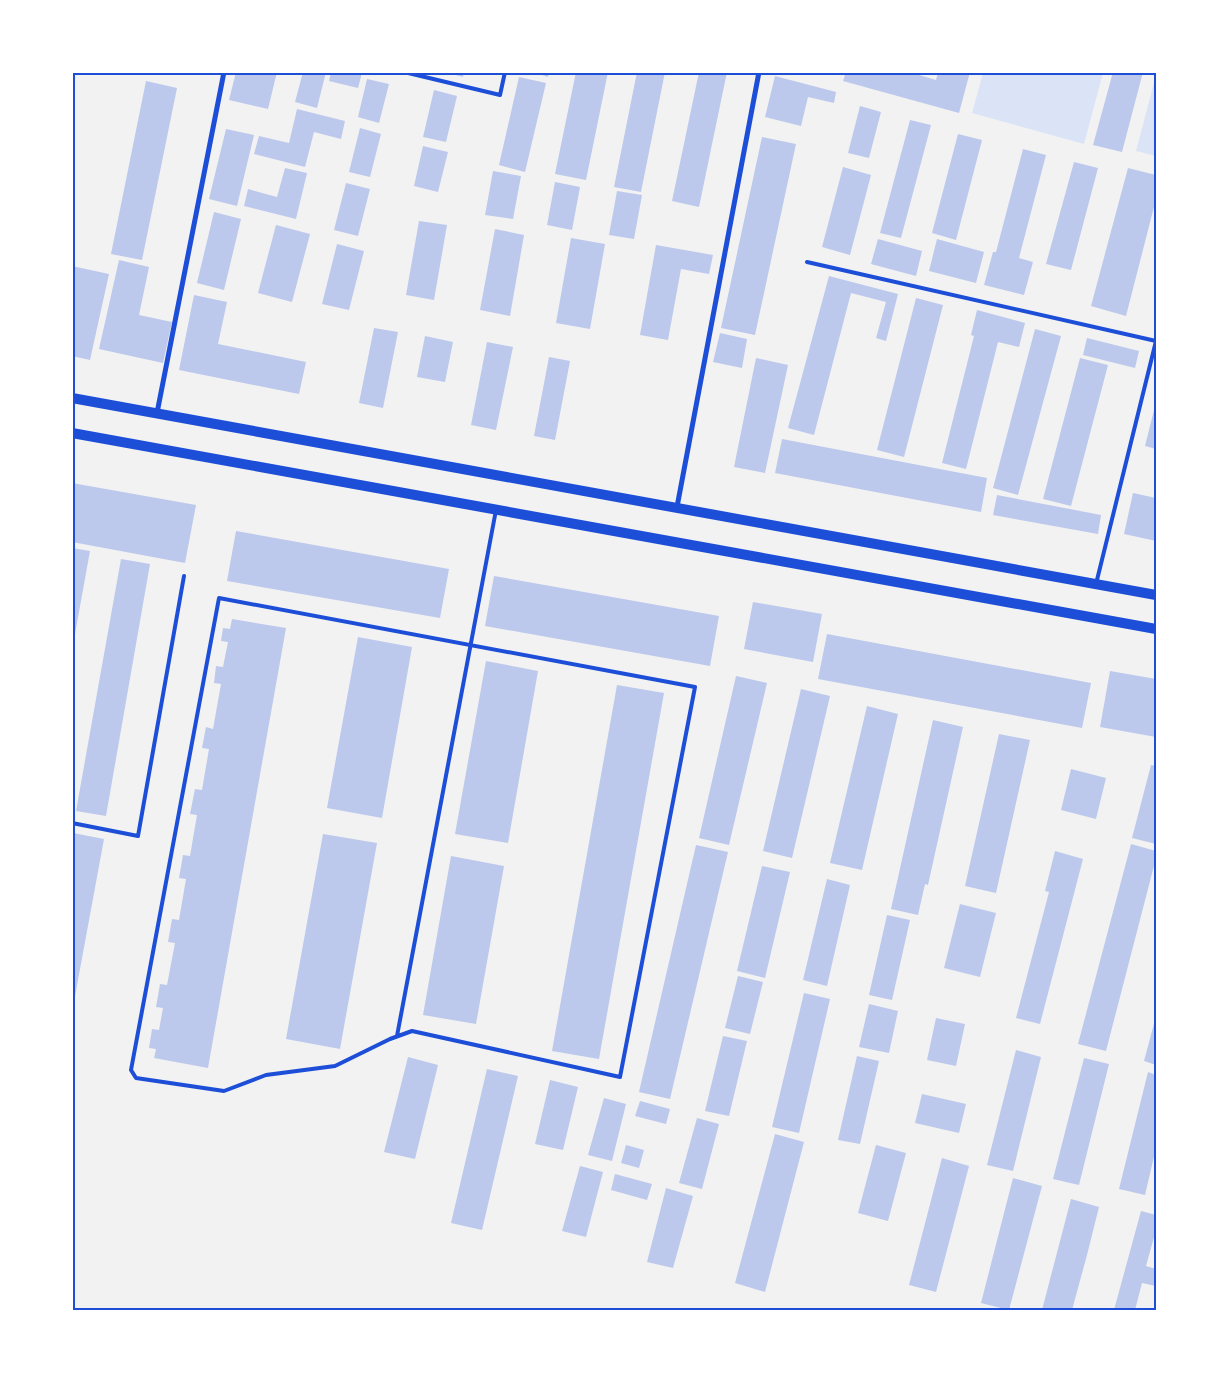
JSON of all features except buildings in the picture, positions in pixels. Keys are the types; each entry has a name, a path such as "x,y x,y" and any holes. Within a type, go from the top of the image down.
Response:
{"main road":[{"path":"72,398 1156,595"},
{"path":"72,433 1156,629"}],"street":[{"path":"157,414 224,72"},
{"path":"677,507 758,72"}],"lane":[{"path":"404,72 500,94 505,72"},
{"path":"807,262 1156,341 1096,584"},
{"path":"398,1036 496,509"},
{"path":"72,823 138,836 184,576"},
{"path":"219,598 471,645 695,687 620,1078 412,1031 335,1066 266,1075 224,1091 136,1078 131,1070 219,598"}],"shaded area":[{"path":"983,73 1103,73 1084,144 972,113"},
{"path":"1156,75 1156,156 1136,151"}]}
